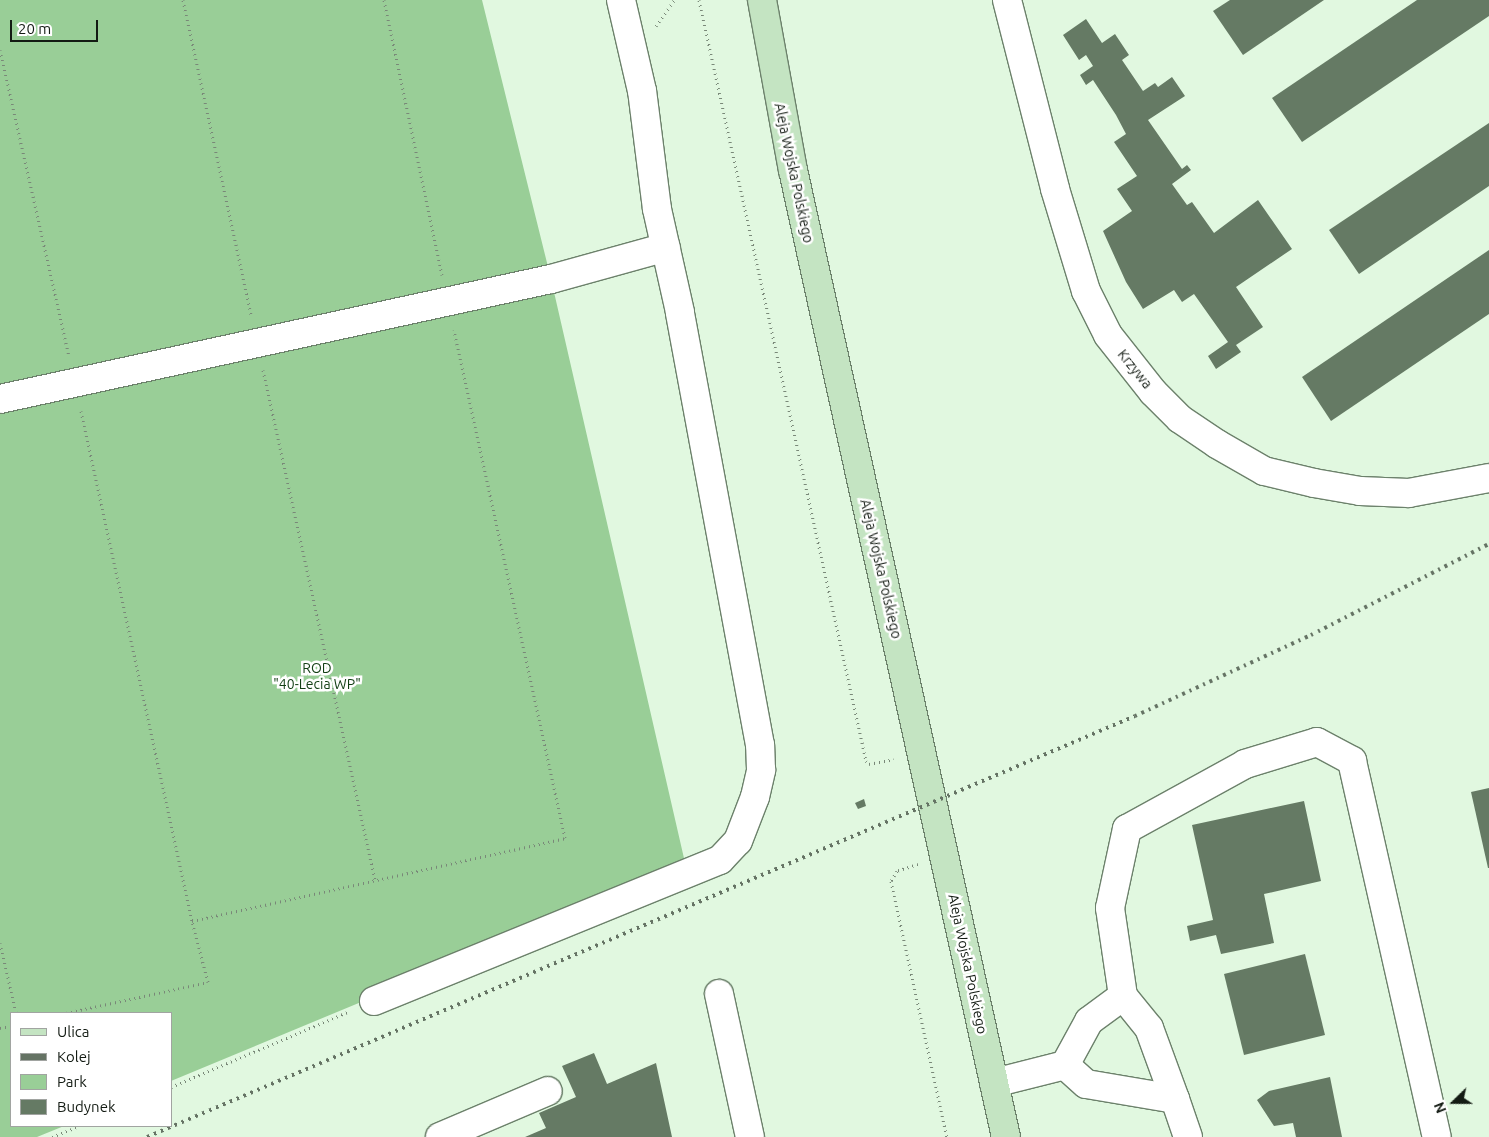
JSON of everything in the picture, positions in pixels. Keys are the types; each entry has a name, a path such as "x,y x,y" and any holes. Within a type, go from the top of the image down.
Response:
{"main road":[{"name":"Aleja Wojska Polskiego","path":"762,0 793,170 1006,1137"}],"street":[{"path":"374,1001 697,872 720,860 738,841 761,770 760,744 666,247 657,209 642,91 621,0"},
{"name":"Krzywa","path":"1007,0 1055,189 1086,291 1108,335 1153,392 1180,418 1217,444 1264,470 1314,483 1360,491 1409,493 1489,478"},
{"path":"0,398 551,279 666,247"},
{"path":"1188,1137 1149,1028 1124,996 1110,908 1128,829 1245,764 1317,742 1352,761 1437,1137"},
{"path":"719,994 750,1137"},
{"path":"994,1083 1065,1065 1089,1021 1124,996"},
{"path":"1065,1065 1086,1084 1175,1099"},
{"path":"440,1137 548,1091"}],"path":[{"path":"183,0 374,880"},
{"path":"192,921 564,838 384,0"},
{"path":"699,0 866,761"},
{"path":"0,50 192,921 208,982 71,1012"},
{"path":"892,876 947,1137"},
{"path":"0,943 16,1012"},
{"path":"172,1087 374,1001"},
{"path":"52,1137 77,1127"}],"green space":[{"name":"ROD \"40-Lecia WP\"","path":"0,0 482,0 551,279 686,867 172,1081 172,1012 10,1012 10,1127 62,1127 37,1137 0,1137"}],"building":[{"path":"1230,0 1324,0 1243,55 1213,11"},
{"path":"1417,0 1489,0 1489,16 1302,142 1272,98"},
{"path":"1086,19 1102,43 1115,34 1129,55 1122,60 1143,91 1155,83 1158,87 1172,77 1185,96 1148,120 1182,169 1187,165 1191,170 1172,184 1187,205 1192,202 1214,233 1258,200 1292,249 1236,287 1263,327 1236,345 1241,352 1216,369 1208,356 1228,342 1194,294 1182,302 1174,290 1143,309 1126,282 1103,231 1132,211 1117,189 1137,176 1114,142 1126,134 1116,115 1093,80 1086,85 1080,75 1093,66 1086,55 1079,60 1063,35"},
{"path":"1489,123 1489,186 1359,274 1329,230"},
{"path":"1489,250 1489,314 1331,421 1302,377"},
{"path":"1489,788 1489,868 1488,868 1471,792"},
{"path":"864,799 866,806 858,809 855,803"},
{"path":"1304,801 1321,881 1264,894 1274,943 1221,954 1216,935 1190,941 1187,926 1213,920 1192,825"},
{"path":"1305,954 1325,1035 1244,1055 1224,974"},
{"path":"594,1053 607,1084 656,1063 672,1137 525,1137 546,1128 539,1113 576,1097 562,1066"},
{"path":"1330,1077 1342,1137 1296,1137 1293,1123 1274,1126 1257,1100 1269,1091"}],"railway":[{"path":"172,1126 1135,716 1311,635 1489,544"},
{"path":"147,1137 170,1127"}]}
